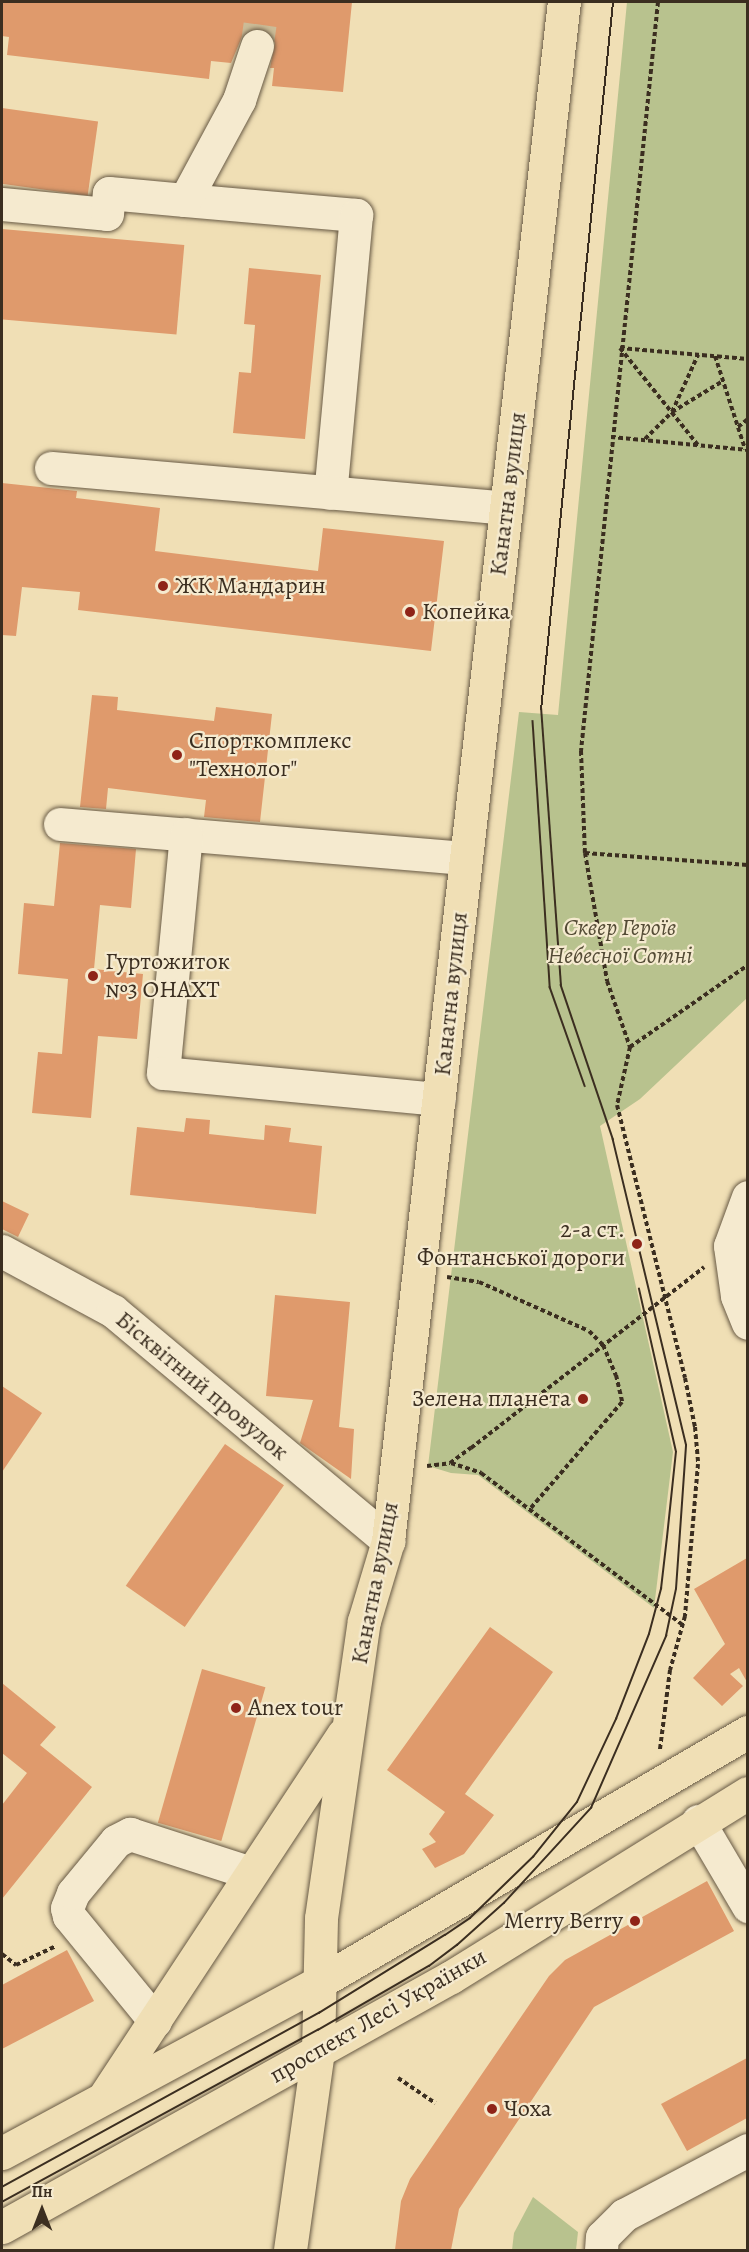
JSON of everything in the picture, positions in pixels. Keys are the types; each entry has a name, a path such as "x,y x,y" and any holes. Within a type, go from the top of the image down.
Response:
{"main road":[{"name":"Канатна вулиця","path":"290,2250 318,2051 321,1918 364,1621 388,1541 564,2"},
{"path":"105,2096 349,1725"},
{"path":"2,2153 318,1983 747,1732"},
{"name":"проспект Лесі Українки","path":"2,2227 451,1977 698,1821 747,1793"}],"street":[{"path":"184,200 240,100 257,46"},
{"path":"2,204 107,214 108,193 356,215 330,493"},
{"path":"51,468 506,508"},
{"path":"60,824 466,858"},
{"path":"186,834 164,1073 439,1099"},
{"path":"747,1197 730,1246 737,1296 747,1323"},
{"name":"Бісквітний провулок","path":"2,1251 113,1311 388,1541"},
{"path":"698,1821 747,1906"},
{"path":"155,2021 69,1916 68,1900 123,1837 138,1835 252,1873"},
{"path":"601,2250 602,2237 624,2215 747,2150"}],"path":[{"path":"654,1786 670,1670 683,1625 692,1558 698,1464 695,1427 617,1105 630,1047 608,981 585,853 581,751 620,348 658,2"},
{"path":"620,348 747,359"},
{"path":"620,348 698,445"},
{"path":"672,412 698,354"},
{"path":"611,437 746,450 715,356"},
{"path":"645,440 672,412 723,381"},
{"path":"738,427 747,419"},
{"path":"585,853 747,865"},
{"path":"630,1047 747,965"},
{"path":"450,1463 730,1246"},
{"path":"419,1274 479,1282 589,1331 603,1345 616,1375 622,1402 530,1509"},
{"path":"397,1462 428,1466 450,1463 481,1473 683,1625"},
{"path":"2,1954 16,1965 83,1934"},
{"path":"398,2078 435,2103"}],"green space":[{"name":"Сквер Героїв Небесної Сотні","path":"627,2 748,2 747,998 640,1099 600,1126 673,1452 654,1608 478,1475 451,1473 428,1466 519,712 558,715"},
{"path":"533,2197 578,2232 576,2250 512,2250 514,2233"}],"building":[{"path":"2,2 352,2 343,92 272,86 274,68 270,68 275,43 262,28 244,32 231,63 211,61 209,79 7,55 9,37 2,36"},
{"path":"2,108 98,121 88,196 2,184"},
{"path":"2,229 184,245 176,335 2,319"},
{"path":"249,268 321,275 305,439 233,433 239,372 251,373 255,325 244,324"},
{"path":"2,483 77,491 76,498 160,508 155,551 318,571 323,528 444,541 431,651 78,610 80,592 22,587 16,636 2,635"},
{"name":"Спорткомплекс \"Технолог\"","path":"92,695 118,697 117,710 214,721 216,707 272,714 260,822 204,817 206,800 108,788 106,809 80,807"},
{"name":"Гуртожиток №3 ОНАХТ","path":"60,843 136,849 131,908 100,905 94,969 143,974 137,1039 98,1036 91,1118 32,1113 38,1052 62,1054 68,979 18,974 24,903 54,906"},
{"path":"186,1118 210,1120 209,1134 264,1140 265,1125 291,1128 289,1142 322,1146 316,1214 130,1195 137,1127 184,1132"},
{"path":"2,1201 29,1214 18,1237 2,1229"},
{"path":"275,1295 350,1302 339,1427 354,1429 351,1479 300,1443 313,1400 266,1396"},
{"path":"2,1386 42,1413 2,1472"},
{"path":"225,1444 284,1485 185,1627 126,1586"},
{"path":"747,1558 747,1682 739,1668 730,1674 743,1686 722,1706 693,1678 725,1644 694,1589"},
{"path":"490,1627 553,1672 465,1794 494,1815 464,1854 435,1868 422,1849 436,1842 429,1834 445,1812 387,1770"},
{"path":"202,1669 265,1687 221,1841 158,1823"},
{"path":"2,1683 56,1727 40,1745 92,1787 2,1899 2,1805 27,1773 2,1753"},
{"path":"707,1881 734,1931 594,2007 459,2209 451,2250 395,2250 401,2201 410,2179 549,1976 565,1960"},
{"path":"67,1950 94,2001 2,2049 2,1985"},
{"path":"747,2058 747,2118 687,2151 661,2104"}],"tunnel":[{"path":"257,46 260,24"}],"tram line":[{"path":"2,2202 318,2030 429,1966 457,1945 504,1903 591,1808 666,1636 676,1589 686,1445 613,1140 561,986 541,710 613,2"},
{"path":"533,721 550,987 585,1086"},
{"path":"2,2187 319,2013 445,1935 470,1918 533,1857 577,1802 616,1719 649,1634 661,1589 676,1452 639,1289"}],"place":[{"name":"ЖК Мандарин","path":"163,586"},
{"name":"Копейка","path":"410,612"},
{"name":"Спорткомплекс \"Технолог\"","path":"177,755"},
{"name":"Гуртожиток №3 ОНАХТ","path":"93,976"},
{"name":"2-а ст. Фонтанської дороги","path":"637,1244"},
{"name":"Зелена планета","path":"583,1399"},
{"name":"Anex tour","path":"236,1708"},
{"name":"Merry Berry","path":"635,1921"},
{"name":"Чоха","path":"492,2109"}]}
